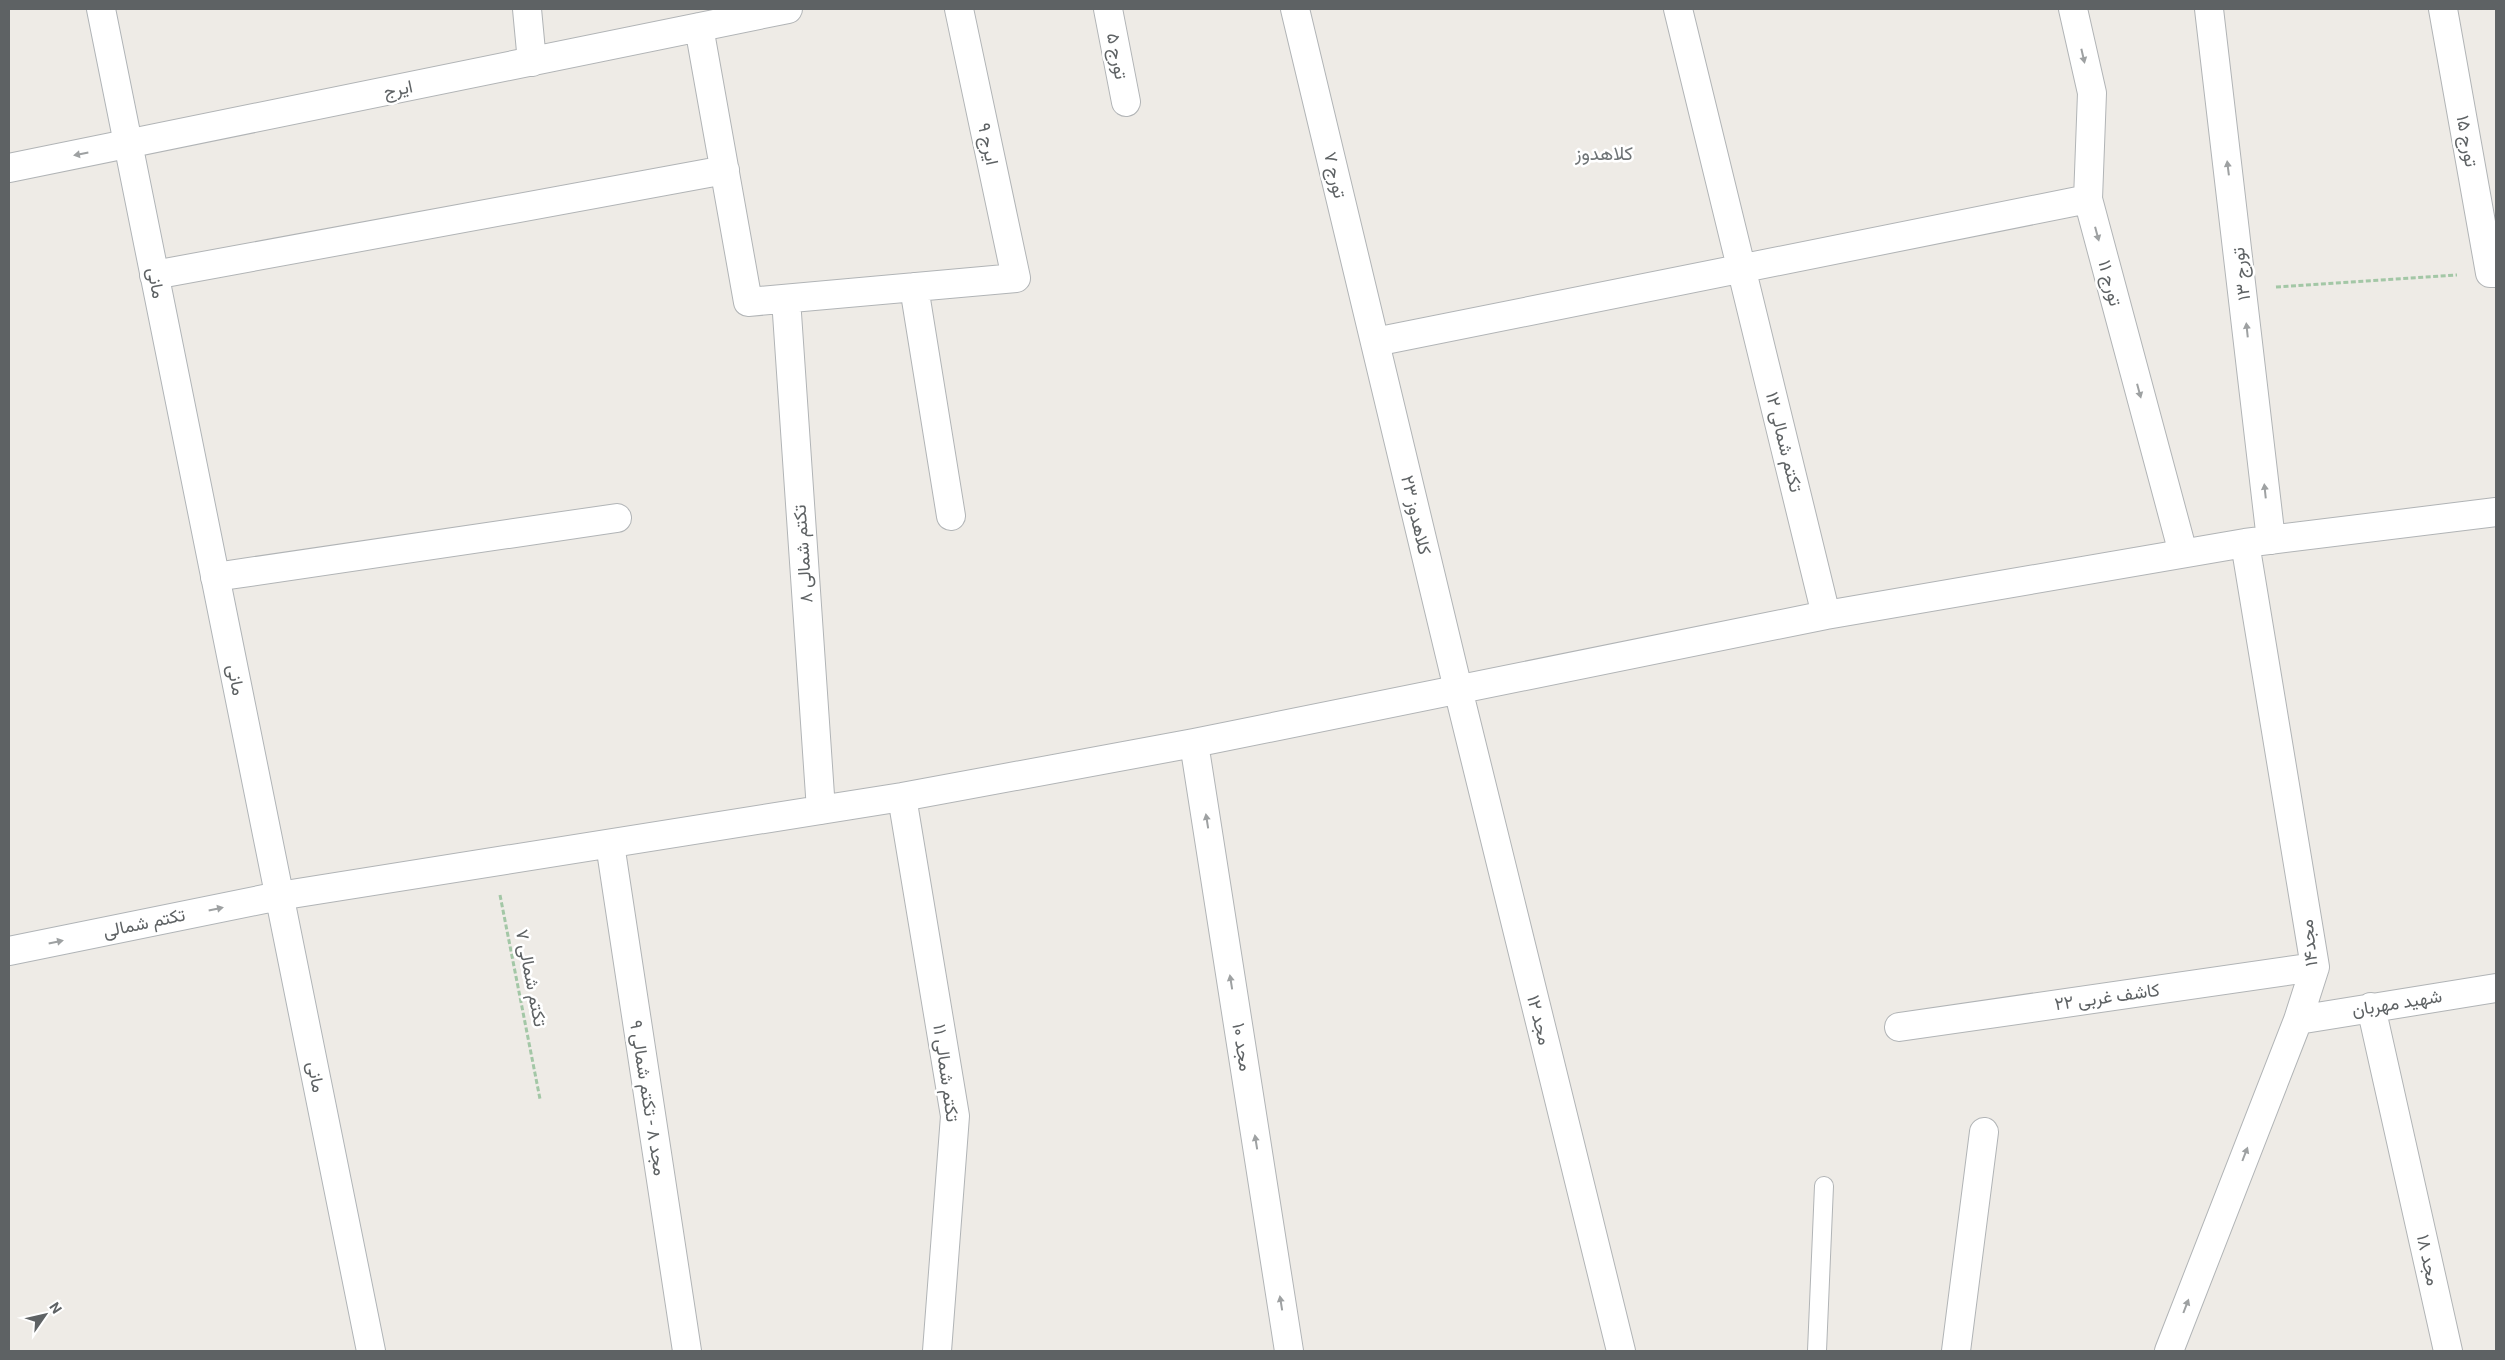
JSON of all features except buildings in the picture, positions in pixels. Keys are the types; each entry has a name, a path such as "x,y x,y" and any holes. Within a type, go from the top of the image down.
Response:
{"street":[{"name":"مانی","path":"101,9 371,1351"},
{"path":"527,9 532,62"},
{"name":"ایرج","path":"9,168 788,9"},
{"name":"ایرج ۹","path":"914,287 1016,278 959,9"},
{"name":"تورج ۵","path":"1108,9 1126,102"},
{"name":"تورج ۷","path":"1295,9 1375,342"},
{"name":"تکتم شمالی ۱۲","path":"1678,9 1743,268 1826,615"},
{"name":"تورج ۱۱","path":"2073,9 2092,93 2088,199 2183,553"},
{"name":"تورج ۱۳","path":"2209,9 2243,290 2258,541"},
{"name":"تورج ۱۵","path":"2444,9 2493,273"},
{"path":"699,27 748,302 914,287 951,516"},
{"path":"154,275 725,170"},
{"path":"1375,342 2088,199"},
{"name":"تکتم شمالی ۸","path":"786,299 821,810"},
{"name":"کلاهدوز ۲۳","path":"1375,342 1458,689"},
{"name":"تکتم شمالی","path":"9,951 279,896 902,797 1194,743 1826,615 2258,541 2496,512"},
{"path":"215,576 617,518"},
{"name":"مجد۱۴","path":"2169,1351 2298,1020 2315,967 2258,541"},
{"name":"مجد ۱۲","path":"1458,689 1620,1351"},
{"name":"مجد ۱۰","path":"1194,743 1289,1351"},
{"name":"تکتم شمالی ۱۱","path":"902,797 955,1116 937,1351"},
{"name":"مجد ۸ - تکتم شمالی ۹","path":"610,844 687,1351"},
{"name":"کاشف غربی ۲۲","path":"1899,1027 2315,967"},
{"name":"شهید مهربان","path":"2298,1020 2496,988"},
{"name":"مجد ۱۸","path":"2372,1007 2448,1351"},
{"path":"1956,1351 1984,1132"}],"lane":[{"path":"1817,1351 1824,1186"}],"path":[{"path":"2243,290 2493,273"},
{"name":"تکتم شمالی ۷","path":"494,862 540,1099"}],"district":[{"name":"کلاهدوز","path":"1604,153"}]}
